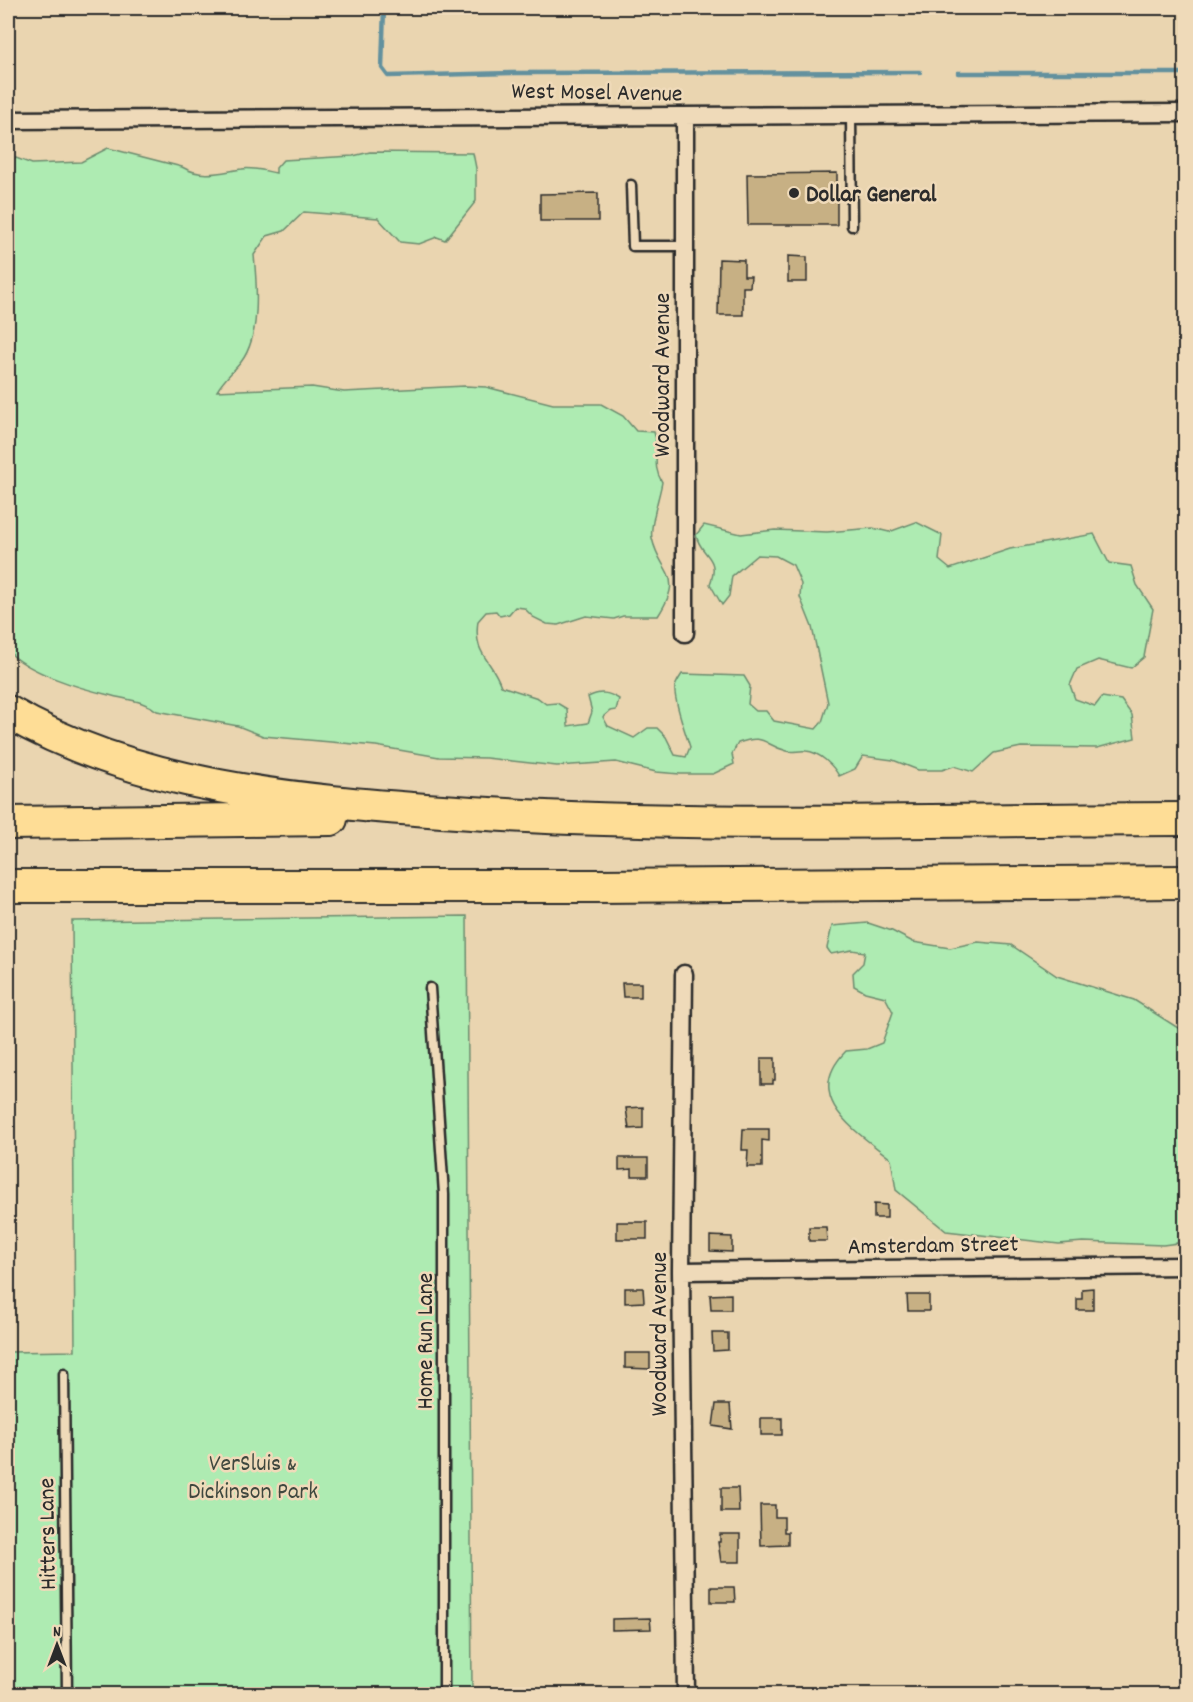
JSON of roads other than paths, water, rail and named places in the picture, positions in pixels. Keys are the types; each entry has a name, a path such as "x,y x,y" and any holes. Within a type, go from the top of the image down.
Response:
{"highway":[{"path":"8,712 93,750 183,779 319,802 530,817"},
{"path":"8,822 530,817 673,821 1185,819"},
{"path":"8,886 1185,882"},
{"path":"8,894 88,886"}],"street":[{"name":"West Mosel Avenue","path":"8,120 554,114 685,116 1185,113"},
{"name":"Woodward Avenue","path":"685,116 685,633"},
{"name":"Woodward Avenue","path":"684,974 681,1270 686,1695"},
{"name":"Amsterdam Street","path":"681,1270 1185,1266"}],"lane":[{"path":"851,115 852,226"},
{"path":"631,185 633,246 685,246"},
{"name":"Home Run Lane","path":"430,988 444,1194 444,1695"},
{"name":"Hitters Lane","path":"64,1374 68,1695"}],"waterway":[{"path":"384,8 382,68 388,76 512,73 920,72"},
{"path":"958,73 1186,73"}],"place":[{"name":"Dollar General","path":"794,193"}],"park label":[{"name":"VerSluis & Dickinson Park","path":"253,1476"}]}
